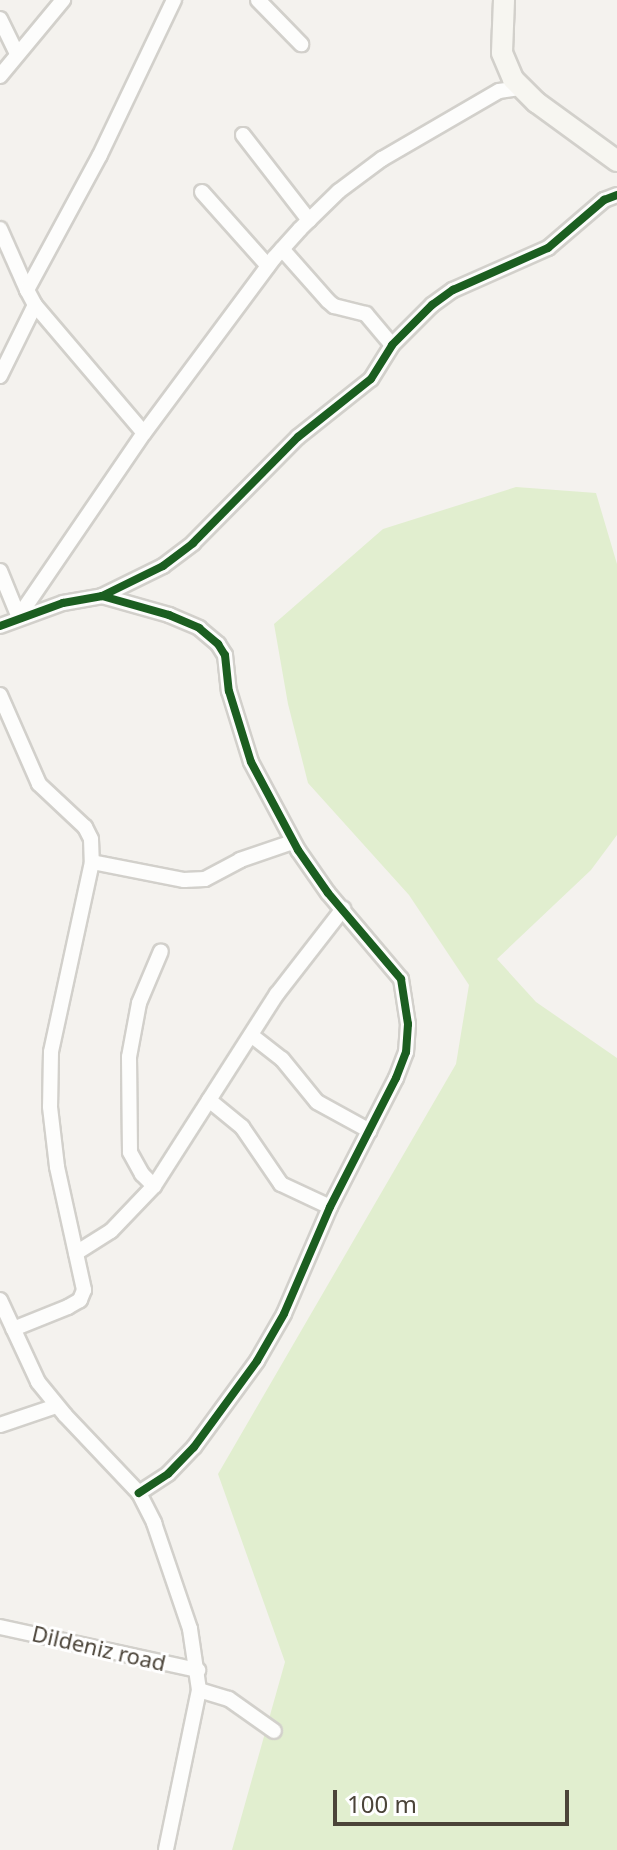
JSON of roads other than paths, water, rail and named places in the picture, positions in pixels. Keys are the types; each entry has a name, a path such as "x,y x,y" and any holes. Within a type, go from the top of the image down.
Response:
{"street":[{"path":"0,76 63,0"},
{"path":"27,290 100,155 174,0"},
{"path":"258,0 301,44"},
{"path":"504,0 502,53 513,79 617,161"},
{"path":"0,19 17,54"},
{"path":"17,617 144,433 268,266 309,220 339,191 382,159 499,91 521,88"},
{"path":"243,135 309,220"},
{"path":"202,192 268,266"},
{"path":"0,626 17,617 63,603 102,596 163,566 193,543 298,437 371,379 392,345 453,290 548,248 604,200 617,195"},
{"path":"0,229 35,305 144,433"},
{"path":"282,249 328,301 334,306 366,314 392,345"},
{"path":"0,376 35,305"},
{"path":"0,571 17,617"},
{"path":"102,596 169,615 199,628 218,644 225,655 229,691 251,762 293,842 401,979 407,1000 406,1052 370,1131 330,1207 284,1314 257,1361 189,1454 168,1474 139,1493"},
{"path":"0,695 39,784 85,827 91,839 92,862 51,1052 50,1107 57,1167 84,1290 80,1300 13,1329"},
{"path":"92,862 184,880 205,879 240,860 293,842"},
{"path":"76,1253 111,1231 154,1186 277,994 343,909"},
{"path":"154,1186 134,1163 130,1152 129,1057 139,1003 161,951"},
{"path":"251,1035 282,1059 317,1102 370,1131"},
{"path":"209,1100 242,1127 281,1184 330,1207"},
{"path":"0,1300 38,1382 56,1406 139,1493 154,1523 190,1629 199,1690 166,1850"},
{"path":"0,1425 56,1406"},
{"name":"Dildeniz road","path":"0,1627 198,1670"},
{"path":"199,1690 229,1699 274,1731"}]}
